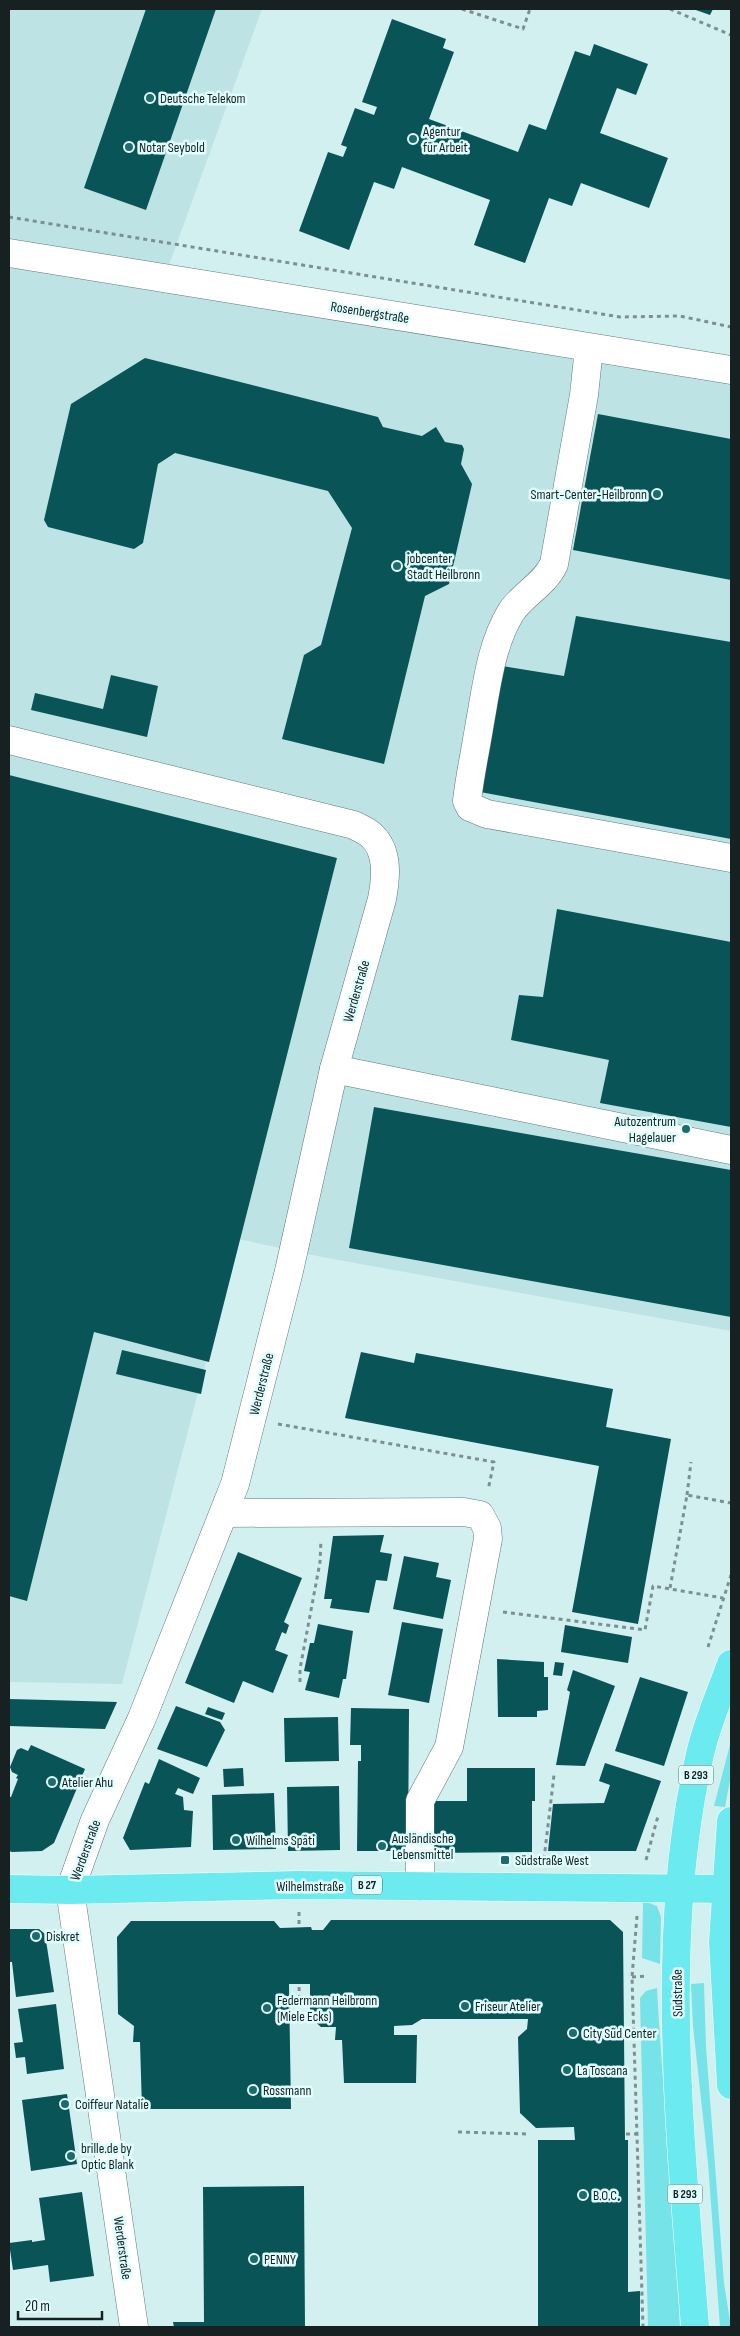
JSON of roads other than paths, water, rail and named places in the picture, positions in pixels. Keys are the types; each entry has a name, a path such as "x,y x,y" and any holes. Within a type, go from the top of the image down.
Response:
{"main road":[{"name":"Südstraße","path":"695,2327 678,2060 676,1951 687,1820 701,1748 731,1664"},
{"path":"731,1821 723,1966 731,2085"},
{"name":"Wilhelmstraße","path":"9,1889 70,1890 298,1885 638,1890 728,1889"}],"street":[{"name":"Rosenbergstraße","path":"9,253 731,370"},
{"path":"590,348 584,395 554,564 549,575 527,594 512,611 499,635 492,659 467,801 470,807 487,814 731,858"},
{"name":"Werderstraße","path":"9,740 354,825 371,835 381,851 386,870 382,899 334,1069 308,1190 252,1419 225,1513 142,1718 95,1820 70,1890 134,2327"},
{"path":"334,1069 731,1150"},
{"path":"225,1513 472,1512 483,1518 487,1528 488,1540 448,1747 442,1761 426,1786 420,1801 420,1886"}],"place":[{"name":"Deutsche Telekom","path":"150,98"},
{"name":"Agentur für Arbeit","path":"413,139"},
{"name":"Notar Seybold","path":"129,147"},
{"name":"Smart-Center-Heilbronn","path":"657,494"},
{"name":"jobcenter Stadt Heilbronn","path":"397,566"},
{"name":"Autozentrum Hagelauer","path":"686,1129"},
{"name":"Atelier Ahu","path":"52,1782"},
{"name":"Wilhelms Späti","path":"236,1840"},
{"name":"Ausländische Lebensmittel","path":"382,1846"},
{"name":"Südstraße West","path":"505,1860"},
{"name":"Diskret","path":"36,1936"},
{"name":"Friseur Atelier","path":"465,2006"},
{"name":"Federmann Heilbronn (Miele Ecks)","path":"267,2008"},
{"name":"City Süd Center","path":"573,2033"},
{"name":"La Toscana","path":"567,2070"},
{"name":"Rossmann","path":"253,2090"},
{"name":"Coiffeur Natalie","path":"65,2104"},
{"name":"brille.de by Optic Blank","path":"71,2156"},
{"name":"B.O.C.","path":"583,2195"},
{"name":"PENNY","path":"254,2259"}]}
